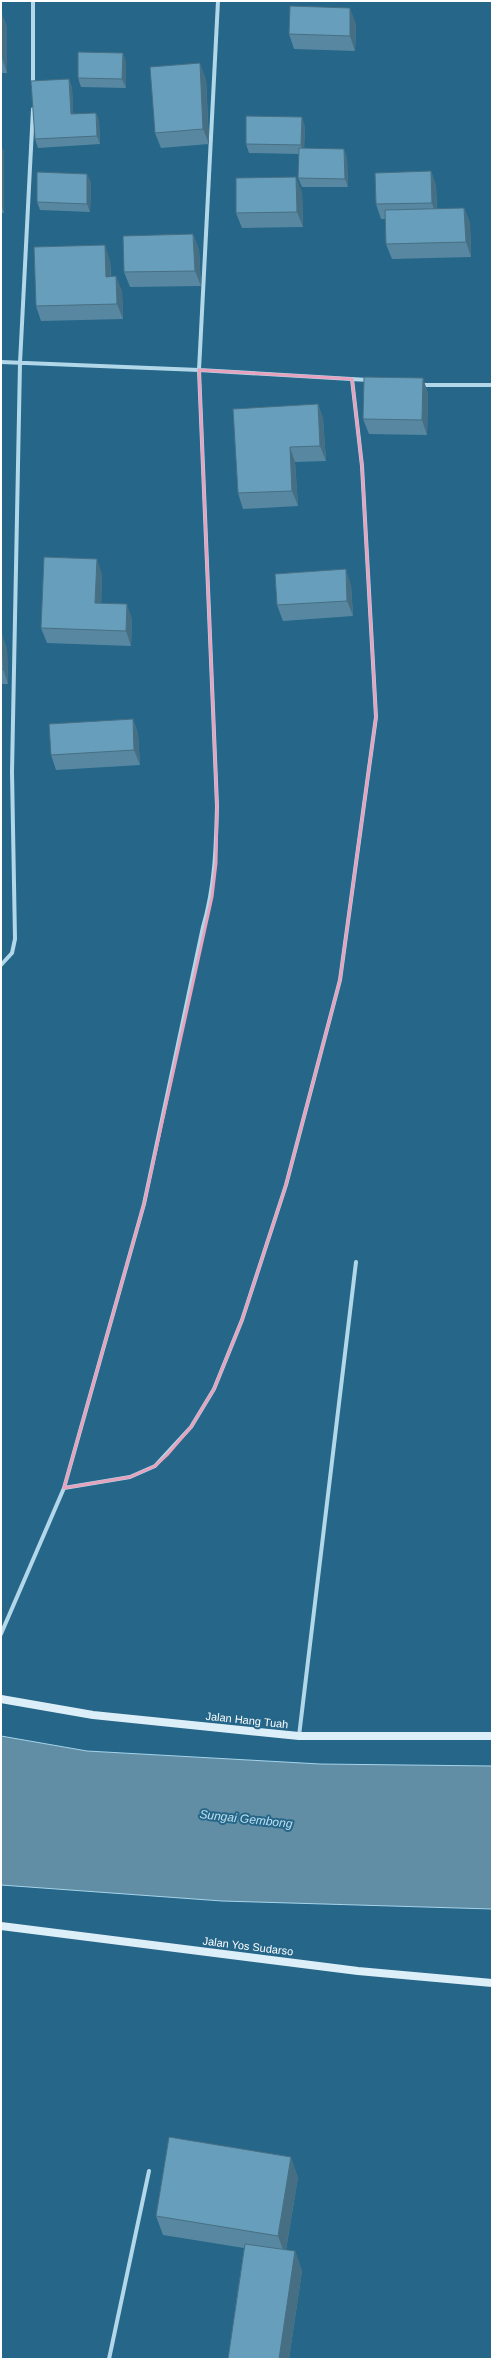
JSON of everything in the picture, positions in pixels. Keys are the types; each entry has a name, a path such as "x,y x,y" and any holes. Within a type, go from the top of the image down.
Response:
{"street":[{"path":"33,1 33,88"},
{"path":"1,1634 64,1488 144,1204 203,927 212,897 216,863 217,806 199,370 218,1"},
{"path":"1,965 12,953 15,939 12,772 20,363 33,104"},
{"path":"1,362 199,370 375,381"},
{"path":"64,1488 130,1477 155,1466 191,1427 214,1389 242,1320 286,1185 340,980 376,717 362,466 352,379"},
{"path":"413,384 492,385"},
{"path":"299,1736 356,1262"},
{"name":"Jalan Hang Tuah","path":"1,1699 94,1715 299,1736 492,1736"},
{"name":"Jalan Yos Sudarso","path":"1,1926 358,1971 492,1983"},
{"path":"109,2359 149,2172"}],"highlighted area":[{"path":"199,370 352,379 362,466 376,717 340,980 286,1185 242,1320 214,1389 191,1427 167,1455 155,1466 130,1477 64,1488 144,1204 212,897 216,863 217,806"}],"water":[{"name":"Sungai Gembong","path":"1,1736 87,1751 320,1764 492,1766 492,1909 222,1901 1,1885"}],"building":[{"path":"290,6 350,8 350,36 289,34"},
{"path":"1,12 2,58 1,58"},
{"path":"78,52 123,53 122,79 78,78"},
{"path":"200,63 203,129 155,133 150,67"},
{"path":"69,79 71,114 96,113 97,136 35,139 31,81"},
{"path":"246,116 302,117 301,145 246,144"},
{"path":"299,148 344,149 345,179 298,178"},
{"path":"431,171 432,203 376,204 375,173"},
{"path":"37,172 87,174 87,204 37,202"},
{"path":"296,177 297,212 236,213 236,178"},
{"path":"464,208 466,242 386,244 385,210"},
{"path":"193,234 195,271 124,272 123,236"},
{"path":"105,245 106,277 116,276 117,304 36,306 34,247"},
{"path":"364,377 423,378 422,420 363,419"},
{"path":"318,404 320,446 290,447 292,491 238,493 233,409"},
{"path":"44,557 97,559 95,603 127,604 126,631 41,628"},
{"path":"346,569 347,601 277,605 275,574"},
{"path":"2,634 3,669 1,669"},
{"path":"133,719 134,750 51,755 49,724"},
{"path":"169,2137 291,2157 278,2236 156,2216"},
{"path":"245,2244 295,2251 279,2359 228,2359"}]}
